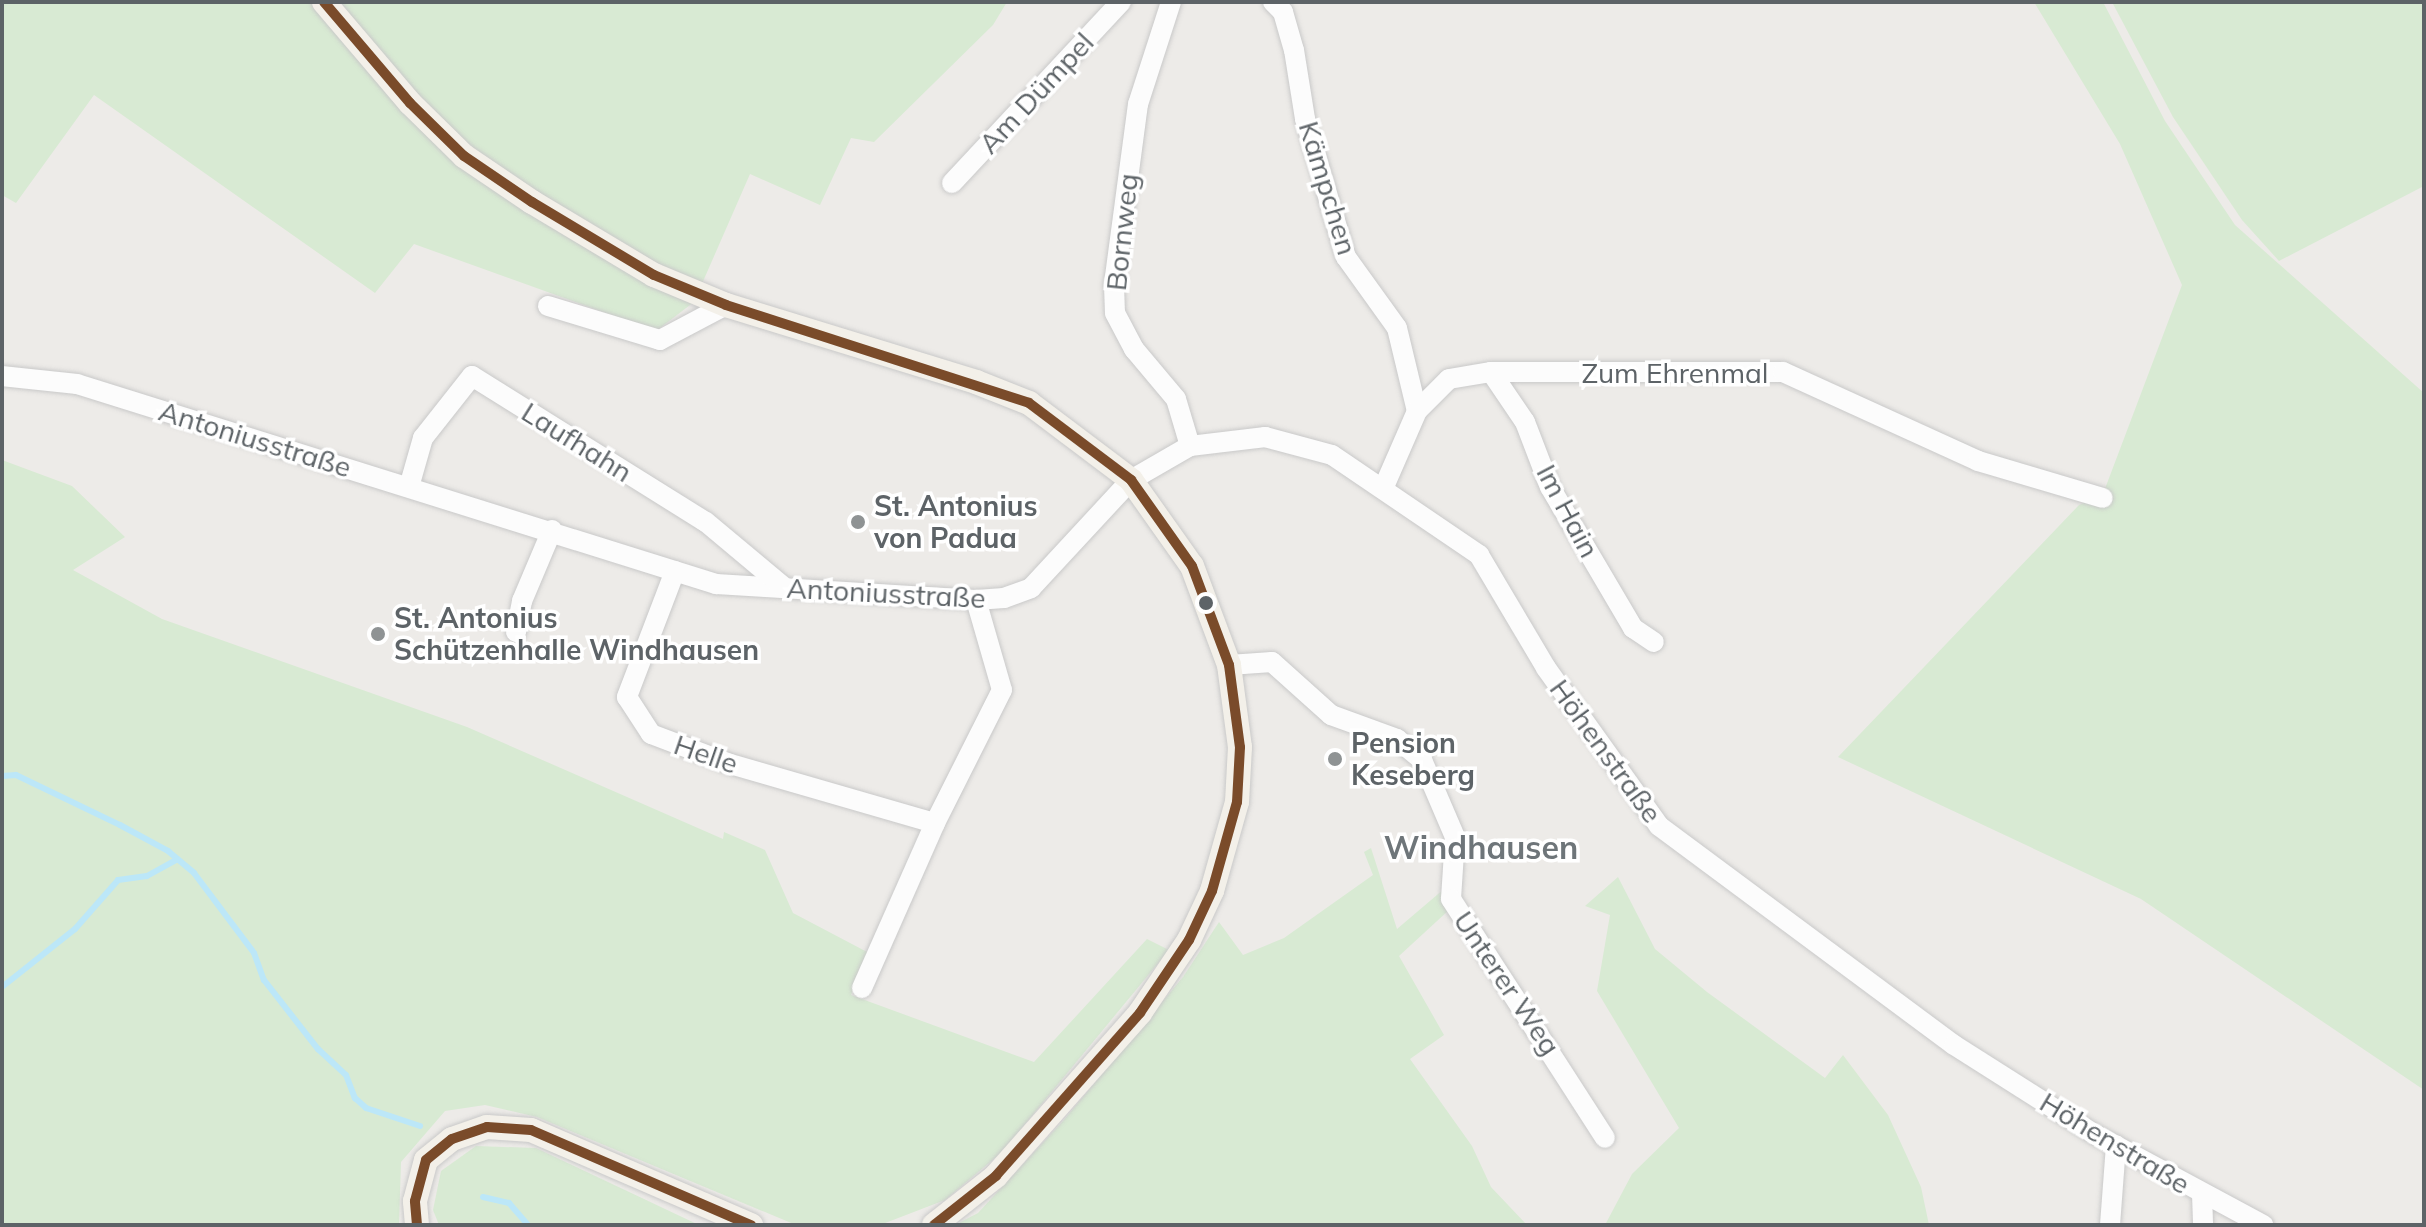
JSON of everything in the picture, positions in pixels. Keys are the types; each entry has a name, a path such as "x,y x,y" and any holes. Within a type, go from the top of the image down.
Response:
{"main road":[{"path":"324,2 410,103 464,156 591,239 654,275 726,305 976,382 1029,403 1131,480 1192,566 1229,665 1240,747 1237,802 1212,891 1189,940 1140,1013 996,1176 934,1225"},
{"path":"417,1225 417,1180 426,1160 452,1139 498,1127 531,1130 751,1225"}],"street":[{"name":"Am Dümpel","path":"952,183 1121,2"},
{"name":"Bornweg","path":"1171,2 1138,104 1114,285 1115,313 1134,349 1176,399 1190,446"},
{"name":"Kämpchen","path":"1273,2 1283,12 1305,119 1346,257 1397,328 1417,411"},
{"path":"548,306 660,340 726,305"},
{"name":"Zum Ehrenmal","path":"1383,489 1417,411 1449,379 1491,372 1664,376 1783,372 1978,461 2103,498"},
{"name":"Im Hain","path":"1491,372 1525,422 1550,487 1633,628 1654,642"},
{"name":"Antoniusstraße","path":"2,376 77,384 552,530 716,584 976,600 1004,598 1031,588 1131,480"},
{"name":"Laufhahn","path":"409,487 423,438 472,376 706,522 785,588"},
{"name":"Höhenstraße","path":"1131,480 1190,446 1265,437 1332,455 1479,555 1546,668 1659,826 1954,1045 2116,1145 2263,1225"},
{"path":"516,632 522,601 552,530"},
{"name":"Helle","path":"675,571 627,697 651,734 730,764 935,823"},
{"path":"862,988 935,823 1002,690 976,600"},
{"name":"Unterer Weg","path":"1229,665 1272,662 1331,715 1397,739 1422,760 1455,837 1451,899 1605,1138"},
{"path":"2110,1225 2116,1145"},
{"path":"2202,1194 2203,1225"}],"green space":[{"path":"2,2 1007,2 993,25 874,142 851,138 820,205 750,174 694,302 656,331 414,244 375,293 94,95 16,203 2,195"},
{"path":"2034,2 2103,2 2165,121 2235,225 2424,393 2424,1090 2141,899 1838,757 2079,505 2103,494 2182,285 2120,144"},
{"path":"2112,2 2424,2 2424,186 2279,261 2242,220 2173,117"},
{"path":"2,460 72,486 125,537 73,570 162,619 467,727 723,839 724,832 765,850 793,913 869,953 851,995 1034,1062 1147,939 1169,950 1002,1152 945,1200 880,1225 796,1225 537,1117 485,1105 445,1111 401,1162 399,1225 2,1225"},
{"path":"1371,848 1397,929 1444,889 1449,910 1399,956 1444,1035 1410,1059 1472,1146 1491,1187 1527,1225 955,1225 978,1213 1063,1121 1183,977 1219,922 1243,955 1284,938 1373,875 1364,852"},
{"path":"1618,877 1655,949 1707,992 1825,1078 1843,1055 1888,1115 1921,1187 1929,1225 1605,1225 1632,1174 1679,1128 1597,991 1610,915 1585,906"},
{"path":"476,1146 536,1148 699,1225 439,1225 433,1210 441,1171"}],"waterway":[{"path":"2,776 16,775 168,851 194,873 254,953 264,980 318,1049 346,1075 355,1098 366,1108 420,1126"},
{"path":"2,987 75,929 118,880 147,876 178,859"},
{"path":"483,1197 509,1203 528,1225"}],"transit line":[{"path":"324,2 410,103 464,156 532,202 654,275 726,305 1029,403 1131,480 1192,566 1229,665 1240,747 1237,802 1212,891 1189,940 1140,1013 996,1176 934,1225"},
{"path":"417,1225 415,1201 426,1160 452,1139 487,1127 531,1130 751,1225"}],"place":[{"name":"St. Antonius von Padua","path":"858,522"},
{"name":"St. Antonius Schützenhalle Windhausen","path":"378,634"},
{"name":"Pension Keseberg","path":"1335,759"}],"district":[{"name":"Windhausen","path":"1481,847"}]}
